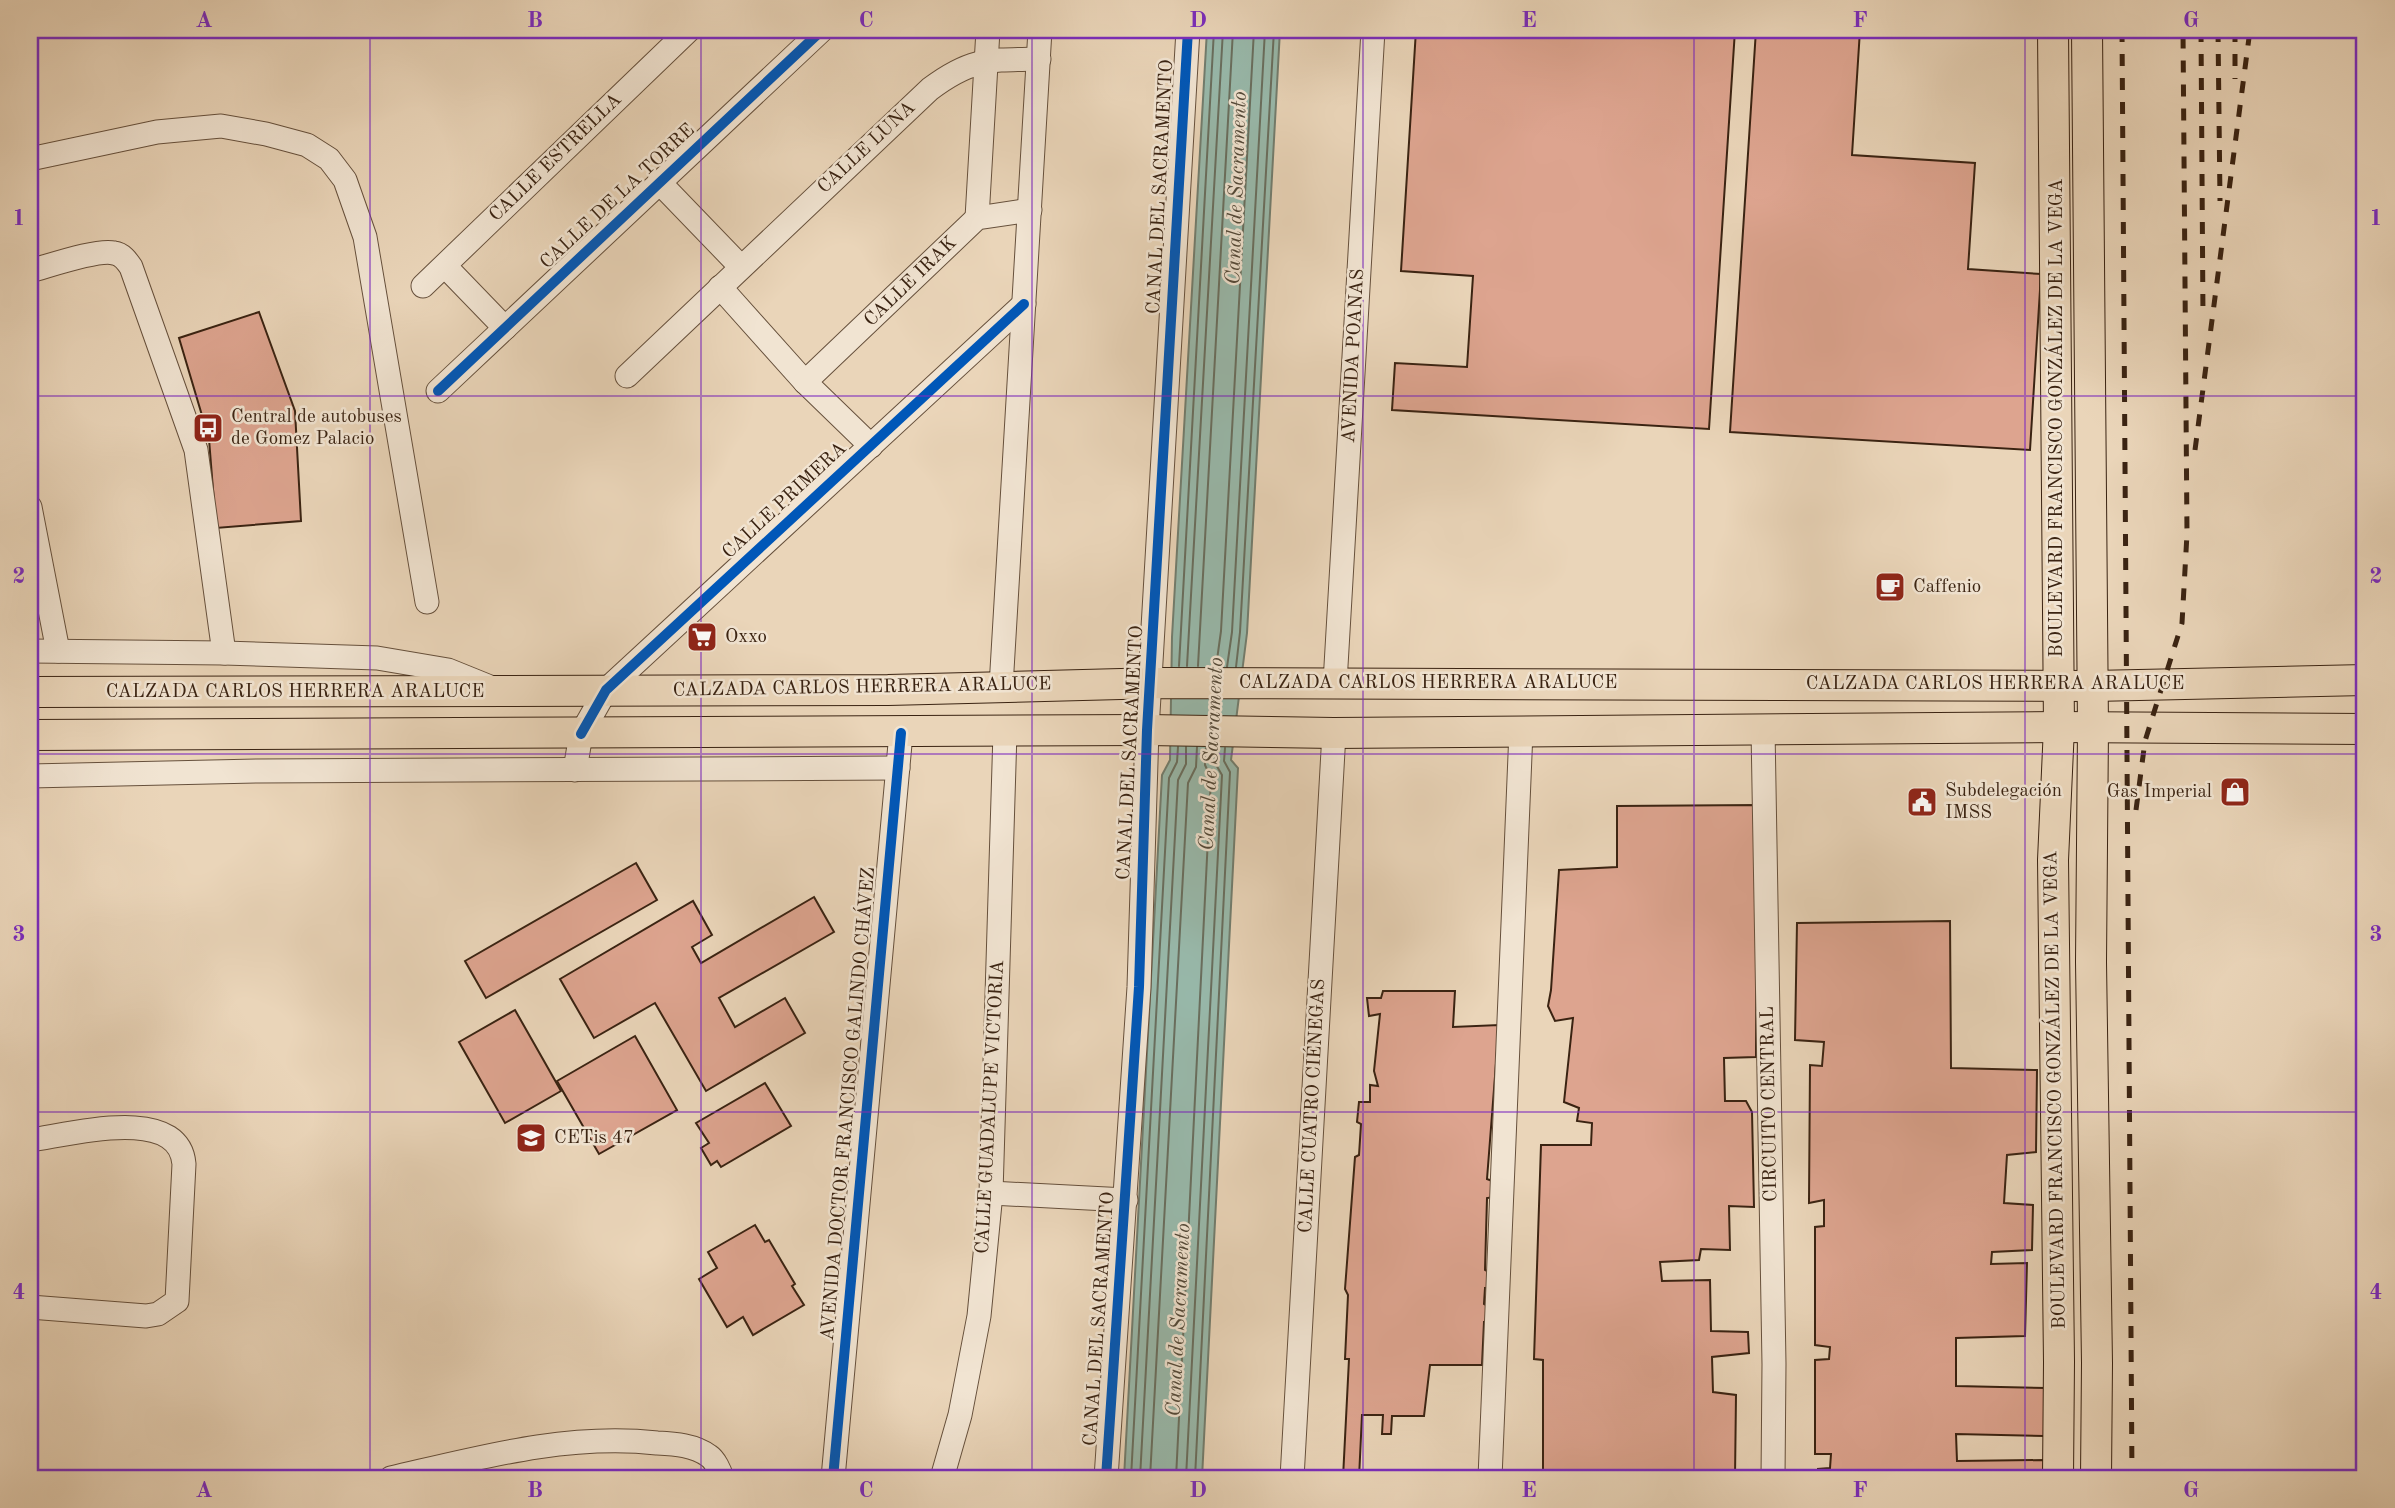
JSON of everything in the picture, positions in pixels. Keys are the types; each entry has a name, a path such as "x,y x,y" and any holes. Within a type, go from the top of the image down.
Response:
{"main road":[{"name":"BOULEVARD FRANCISCO GONZÁLEZ DE LA VEGA","path":"2053,30 2059,685 2053,860 2058,1478"},
{"name":"BOULEVARD FRANCISCO GONZÁLEZ DE LA VEGA","path":"2087,30 2093,686 2091,962 2097,1363 2095,1478"},
{"path":"2055,243 2088,242"},
{"name":"CALZADA CARLOS HERRERA ARALUCE","path":"30,692 888,690 1155,683 2093,686 2355,680"},
{"path":"30,735 2356,728 2355,680"},
{"path":"1448,683 1449,732"},
{"path":"2056,1106 2093,1106"},
{"path":"2059,1362 2097,1363"}],"street":[{"name":"CALLE ESTRELLA","path":"423,286 689,30"},
{"name":"CALLE DE LA TORRE","path":"438,391 822,30"},
{"path":"988,30 977,218 1030,209"},
{"path":"1002,687 1040,30"},
{"name":"CANAL DEL SACRAMENTO","path":"1106,1478 1139,987 1188,30"},
{"name":"AVENIDA POANAS","path":"1335,683 1373,30"},
{"name":"CALLE LUNA","path":"627,376 930,89 963,68 985,60 1039,59"},
{"path":"30,159 157,132 221,126 307,145 330,159 345,180 365,237 427,602"},
{"path":"659,182 741,267"},
{"name":"CALLE IRAK","path":"806,382 977,218"},
{"path":"30,271 102,253 116,253 125,258 131,267 196,450 224,653"},
{"path":"445,265 505,328"},
{"path":"720,287 806,382 871,446"},
{"name":"CALLE PRIMERA","path":"581,734 606,690 1024,304"},
{"path":"30,507 58,651"},
{"path":"30,651 345,655 413,662 448,670 503,692"},
{"name":"CIRCUITO CENTRAL","path":"1763,729 1773,1478"},
{"path":"1490,1478 1521,731"},
{"name":"CALLE GUADALUPE VICTORIA","path":"942,1478 960,1415 979,1316 991,1193 1005,732"},
{"name":"AVENIDA DOCTOR FRANCISCO GALINDO CHÁVEZ","path":"833,1478 901,733"},
{"name":"CALLE CUATRO CIÉNEGAS","path":"1292,1478 1334,733"},
{"path":"575,770 581,734"},
{"path":"30,776 257,771 898,768"},
{"path":"30,1140 131,1126 165,1133 183,1153 184,1164 177,1301 158,1314 146,1316 30,1307"},
{"path":"991,1193 1126,1200"},
{"path":"391,1478 492,1455 571,1442 609,1439 694,1447 712,1457 722,1478"}],"water":[{"name":"Canal de Sacramento","path":"1207,30 1280,30 1247,633 1231,760 1238,768 1202,1478 1124,1478 1162,775 1170,760 1172,637"}],"building":[{"path":"1416,30 1735,30 1709,429 1392,410 1395,363 1467,367 1473,276 1401,271"},
{"path":"1756,30 1860,30 1852,155 1975,163 1968,269 2041,274 2030,450 1730,432"},
{"path":"259,312 295,411 301,521 216,528 209,439 179,338"},
{"path":"1757,805 1756,1057 1724,1058 1725,1101 1746,1101 1752,1112 1754,1207 1729,1206 1730,1250 1701,1249 1699,1260 1660,1262 1662,1281 1710,1280 1711,1331 1748,1332 1749,1353 1712,1357 1713,1392 1736,1395 1735,1478 1543,1478 1543,1360 1534,1359 1541,1145 1591,1145 1592,1123 1577,1121 1579,1108 1564,1102 1573,1018 1555,1021 1548,1006 1559,870 1617,867 1617,806"},
{"path":"636,863 657,900 486,998 465,961"},
{"path":"814,897 834,932 719,998 735,1027 785,998 805,1033 706,1091 655,1003 594,1038 560,979 693,901 712,935 692,947 701,963"},
{"path":"1950,921 1951,1068 2037,1070 2036,1152 2007,1155 2004,1203 2033,1205 2032,1250 1992,1252 1991,1264 2027,1263 2025,1336 1956,1338 1956,1386 2046,1388 2044,1436 1956,1434 1957,1461 2044,1460 2043,1478 1818,1478 1818,1469 1830,1468 1831,1454 1815,1454 1815,1360 1829,1359 1830,1347 1815,1345 1815,1227 1824,1226 1824,1200 1809,1203 1810,1065 1822,1066 1824,1042 1795,1040 1797,923"},
{"path":"1383,991 1455,991 1453,1027 1499,1025 1487,1179 1495,1182 1494,1197 1487,1198 1485,1270 1489,1272 1490,1288 1485,1288 1484,1304 1489,1307 1488,1322 1484,1322 1482,1365 1430,1365 1424,1416 1392,1416 1391,1434 1382,1434 1383,1415 1362,1415 1359,1478 1343,1478 1349,1359 1345,1359 1348,1295 1345,1289 1355,1157 1359,1155 1361,1124 1357,1122 1359,1102 1370,1102 1370,1085 1378,1086 1374,1071 1380,1014 1369,1016 1367,998 1381,998"},
{"path":"515,1010 561,1091 505,1123 459,1042"},
{"path":"635,1036 677,1110 599,1154 557,1081"},
{"path":"765,1083 791,1126 721,1167 717,1161 711,1165 701,1148 709,1143 696,1123"},
{"path":"755,1225 765,1242 769,1240 804,1305 753,1335 743,1317 727,1327 699,1279 717,1268 708,1252"}],"railway":[{"path":"2122,30 2132,1478"},
{"path":"2136,810 2145,741 2182,623 2187,534 2183,30"},
{"path":"2201,30 2203,318"},
{"path":"2218,30 2220,201"},
{"path":"2235,30 2235,79"},
{"path":"2195,450 2250,30"}],"cycle path":[{"path":"438,391 822,30"},
{"path":"1106,1478 1139,987 1147,730 1188,30"},
{"path":"581,734 606,690 1024,304"},
{"path":"833,1478 901,733"}],"place":[{"name":"Central de autobuses de Gomez Palacio","path":"208,428"},
{"name":"Caffenio","path":"1890,587"},
{"name":"Oxxo","path":"702,637"},
{"name":"Gas Imperial","path":"2235,792"},
{"name":"Subdelegación IMSS","path":"1922,802"},
{"name":"CETis 47","path":"531,1138"}]}
